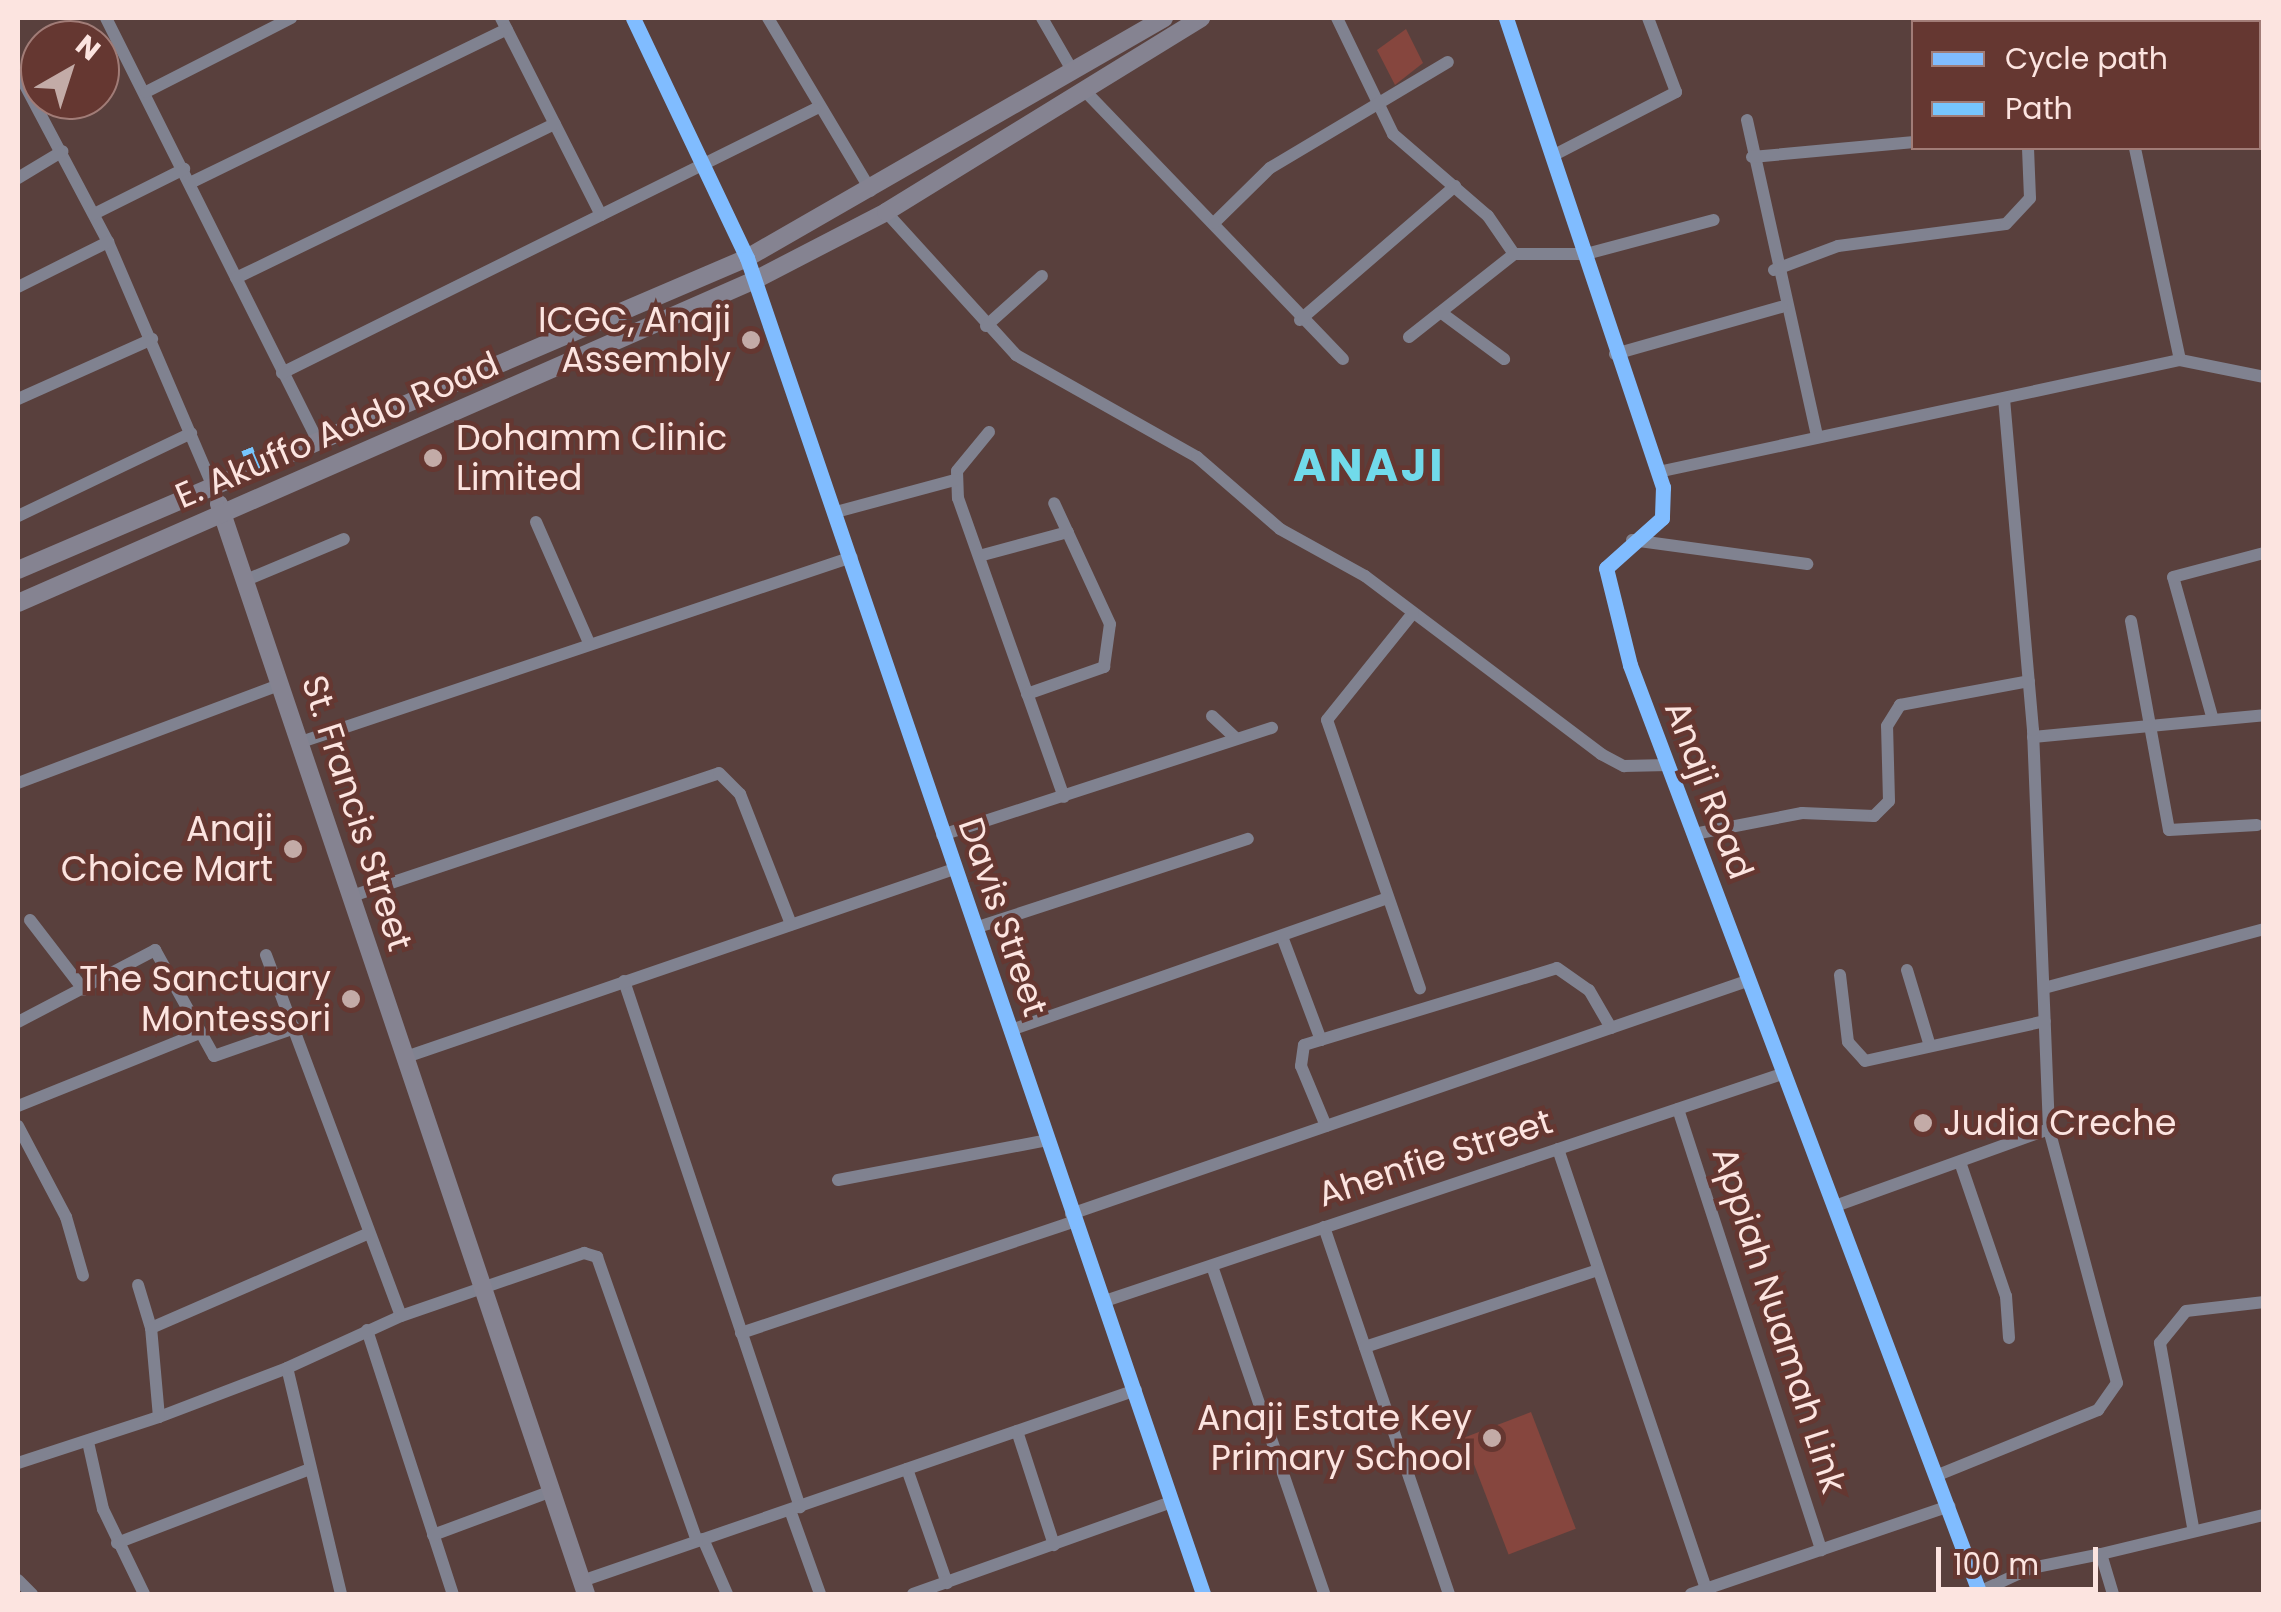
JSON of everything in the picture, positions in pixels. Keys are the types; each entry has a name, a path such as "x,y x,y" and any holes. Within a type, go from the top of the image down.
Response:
{"main road":[{"name":"E. Akuffo Addo Road","path":"18,570 747,258 872,192 1163,18"},
{"name":"E. Akuffo Addo Road","path":"18,603 755,280 886,212 1201,18"},
{"name":"St. Francis Street","path":"214,489 282,684 298,743 480,1290 584,1588"}],"street":[{"path":"106,18 318,442"},
{"path":"146,92 291,18"},
{"name":"Davis Street","path":"633,18 706,163 755,280 1203,1594"},
{"path":"768,18 815,109 872,192"},
{"path":"1042,18 1072,70"},
{"path":"1336,18 1375,104 1394,134 1455,186 1514,254"},
{"name":"Anaji Road","path":"1506,18 1558,153 1615,354 1658,472 1662,518 1608,562 1608,590 1668,766 1838,1205 1979,1593"},
{"path":"1558,153 1676,92 1648,18"},
{"path":"190,184 504,23 601,215"},
{"path":"1214,223 1270,168 1448,62"},
{"name":"St. Francis Street","path":"18,72 108,242 214,489"},
{"path":"1086,91 1214,223 1228,249 1342,359"},
{"path":"282,373 815,109"},
{"path":"1746,120 1781,306 1816,432"},
{"path":"236,278 555,124"},
{"path":"1752,157 1911,142"},
{"path":"1774,270 1838,246 2006,224 2030,198 2028,150"},
{"path":"2134,150 2180,360"},
{"path":"18,178 63,151"},
{"path":"94,214 184,169"},
{"path":"1300,320 1455,186"},
{"path":"886,212 986,326 1088,402 1197,457 1280,529 1412,613 1601,754 1624,766 1668,766"},
{"path":"1409,337 1443,314 1514,254 1586,254 1714,220"},
{"path":"18,286 108,242"},
{"path":"986,326 1042,276"},
{"path":"1615,354 1781,306"},
{"path":"1443,314 1504,359"},
{"path":"18,400 152,339"},
{"path":"1658,472 1816,432 2004,401 2180,360 2264,377"},
{"path":"1938,1474 2098,1410 2117,1383 2049,1129 2033,737 2004,401"},
{"path":"836,512 955,480 989,432"},
{"path":"18,516 191,433"},
{"path":"955,480 1064,797"},
{"path":"1028,694 1104,667 1110,624 1054,503"},
{"path":"536,522 589,643"},
{"path":"979,556 1068,532"},
{"path":"246,580 344,539"},
{"path":"1632,540 1808,564"},
{"path":"2213,720 2173,577 2264,553"},
{"path":"298,743 852,557"},
{"path":"1412,613 1327,720 1420,988"},
{"path":"2130,621 2153,726 2169,830 2256,825"},
{"path":"1694,834 1748,818 1883,812 1887,726 1900,706 2029,681"},
{"path":"18,783 282,684"},
{"path":"1212,716 1236,738"},
{"path":"2033,737 2264,716"},
{"path":"942,835 1272,728"},
{"path":"349,897 719,773 740,794 791,924"},
{"path":"975,928 1248,838"},
{"path":"403,1058 954,869"},
{"path":"1011,1030 1283,939 1387,898"},
{"path":"30,920 84,990"},
{"path":"2044,988 2264,929"},
{"path":"1283,939 1320,1040"},
{"path":"18,1022 155,950 214,1056 295,1028"},
{"path":"266,955 295,1028 365,1235 402,1316"},
{"path":"1326,1126 1300,1050 1320,1040 1557,968 1589,990 1610,1028"},
{"path":"1908,970 1930,1046"},
{"path":"1840,975 1857,1057 1878,1062 2045,1020"},
{"path":"742,1333 1750,980"},
{"path":"624,981 742,1333 820,1594"},
{"path":"18,1106 200,1033"},
{"name":"Ahenfie Street","path":"1105,1302 1785,1073"},
{"name":"Appiah Nuamah Link","path":"1678,1109 1821,1550"},
{"path":"18,1126 66,1217 83,1276"},
{"path":"1838,1205 2049,1129"},
{"path":"838,1180 1047,1140"},
{"path":"1558,1149 1706,1589"},
{"path":"1960,1162 2006,1296 2009,1338"},
{"path":"1324,1227 1449,1594"},
{"path":"151,1328 365,1235"},
{"path":"18,1462 159,1417 287,1368 402,1316 584,1252 597,1257 700,1540 727,1594"},
{"path":"1212,1266 1324,1594"},
{"path":"1365,1347 1598,1270"},
{"path":"138,1285 151,1328 159,1417"},
{"path":"2194,1527 2160,1343 2186,1311 2263,1306"},
{"path":"368,1330 453,1594"},
{"path":"287,1368 341,1594"},
{"path":"584,1588 700,1540 1136,1390"},
{"path":"1017,1431 1054,1545"},
{"path":"88,1442 117,1543 144,1594"},
{"path":"117,1543 310,1469"},
{"path":"907,1470 947,1583"},
{"path":"433,1535 552,1491"},
{"path":"913,1594 1172,1502"},
{"path":"1691,1594 1949,1506"},
{"path":"1979,1593 2030,1568 2102,1554 2194,1527 2264,1515"},
{"path":"2102,1554 2113,1594"},
{"path":"18,1580 32,1594"}],"shaded area":[{"path":"1406,29 1423,63 1395,85 1377,50"},
{"path":"1531,1412 1576,1529 1509,1555 1464,1438"}],"marked path":[{"path":"247,449 256,472"}],"cycle path":[{"path":"633,18 747,258 1203,1594"},
{"path":"1506,18 1663,487 1662,518 1606,568 1630,665 1980,1594"}],"place":[{"name":"ICGC, Anaji Assembly","path":"751,340"},
{"name":"Dohamm Clinic Limited","path":"433,458"},
{"name":"Anaji Choice Mart","path":"293,849"},
{"name":"The Sanctuary Montessori","path":"351,999"},
{"name":"Judia Creche","path":"1923,1123"},
{"name":"Anaji Estate Key Primary School","path":"1492,1438"}],"district":[{"name":"ANAJI","path":"1369,466"}]}
